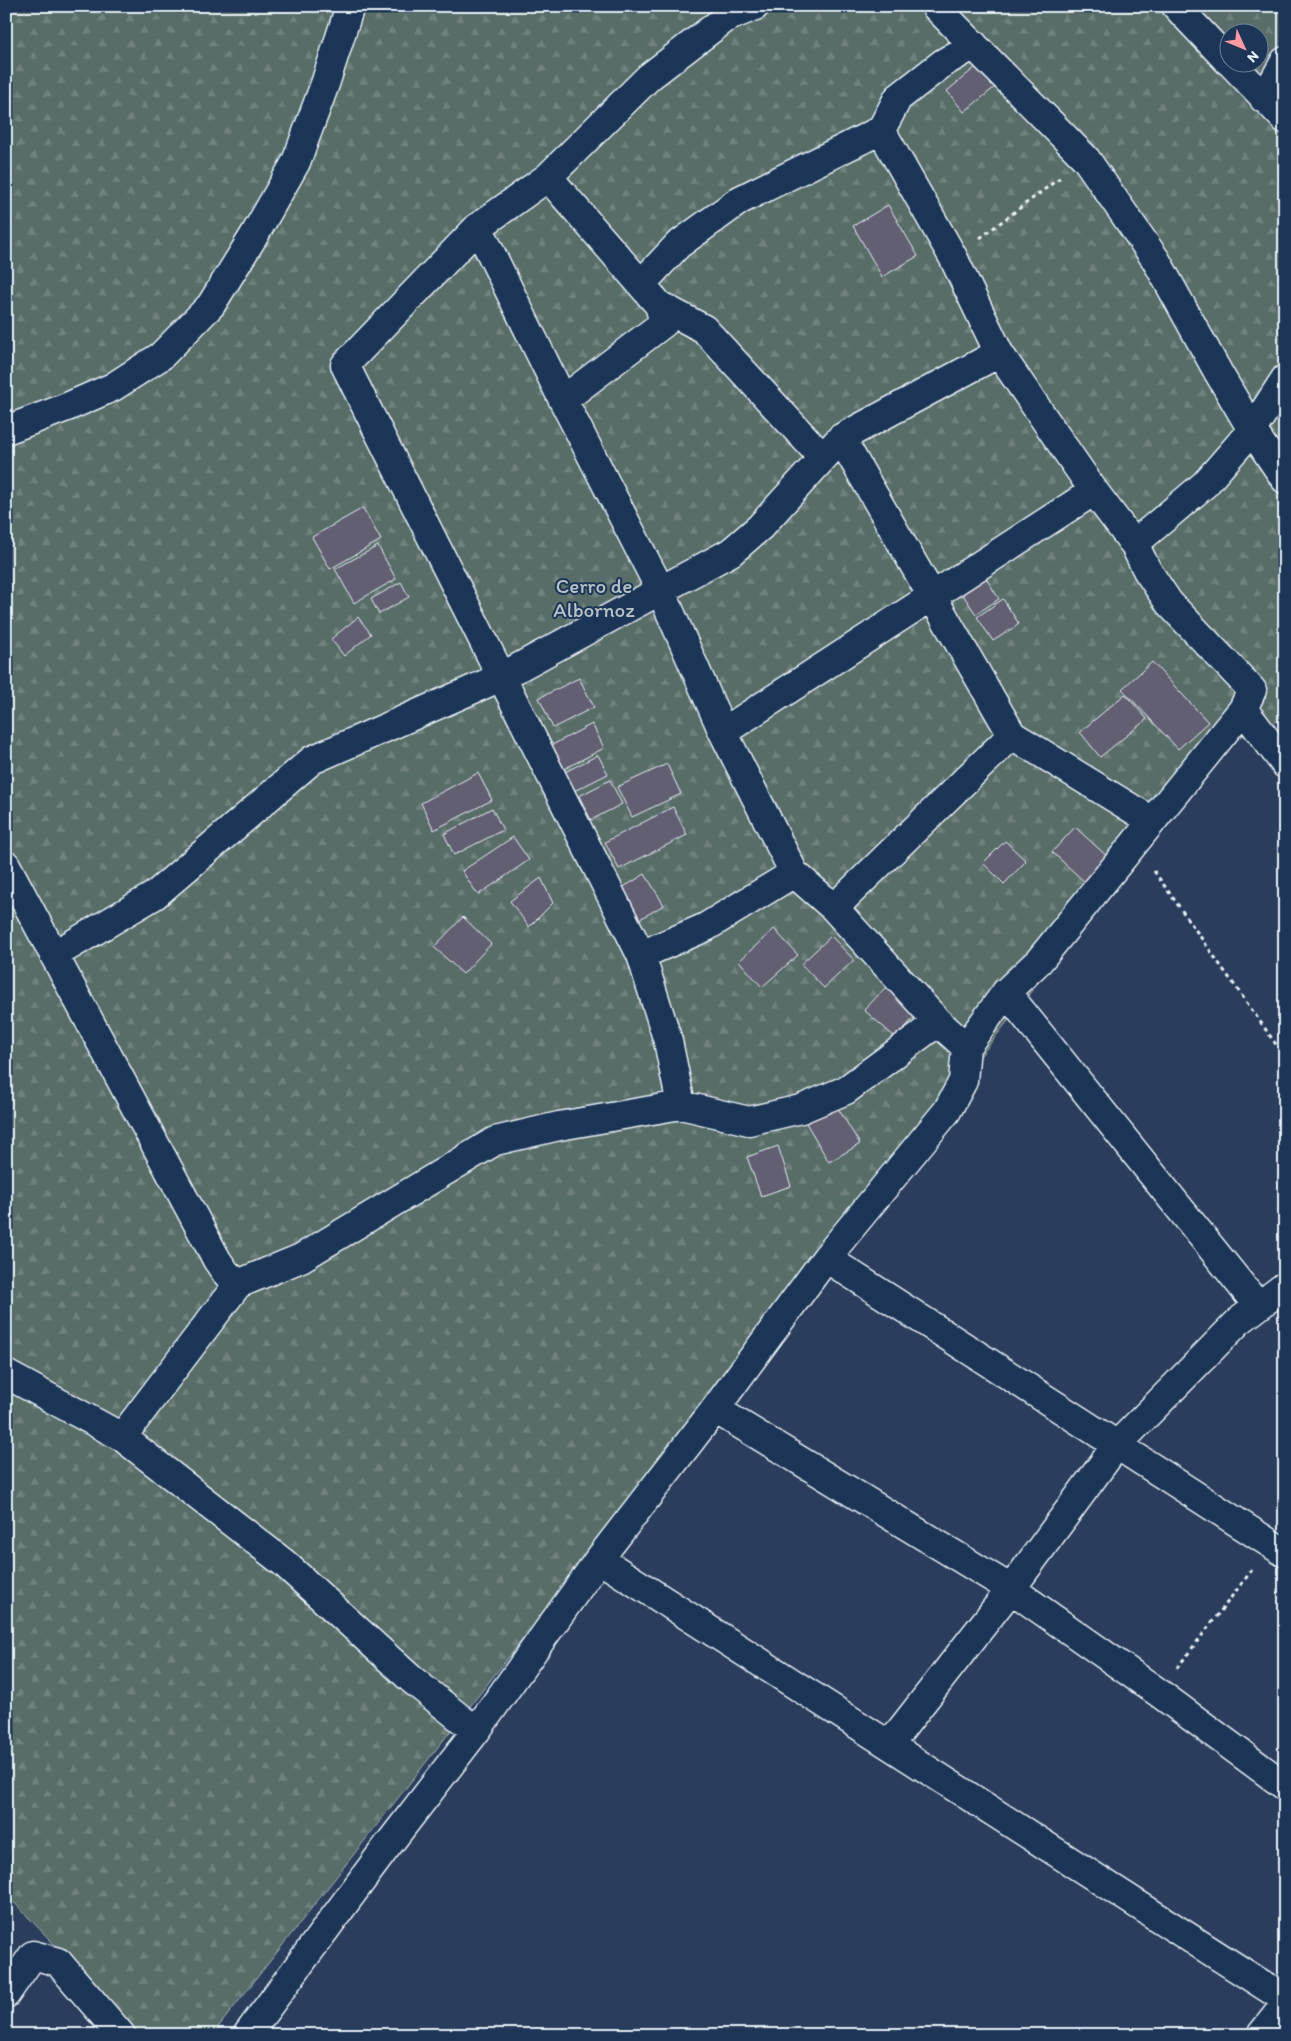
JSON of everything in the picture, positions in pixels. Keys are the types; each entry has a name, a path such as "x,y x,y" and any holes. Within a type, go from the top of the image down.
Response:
{"street":[{"path":"6,430 66,408 113,387 161,356 211,305 255,234 296,162 325,84 350,6"},
{"path":"681,1105 668,1041 641,955 345,365 478,227 548,177 649,77 726,18 754,6"},
{"path":"935,6 1086,159 1156,260 1252,430 1285,479"},
{"path":"1176,6 1218,50"},
{"path":"641,284 678,245 740,200 881,130 898,98 943,63 974,45"},
{"path":"1264,98 1285,62"},
{"path":"1239,72 1285,119"},
{"path":"247,2035 476,1731 599,1559 716,1409 826,1258 947,1111 962,1081 966,1047 1006,992 1039,961 1135,844 1243,710 1252,690 1169,603 1147,570 1134,544 1094,491 999,353 953,257 881,130"},
{"path":"548,177 658,305 664,323 563,400"},
{"path":"478,227 563,400 660,589 723,732 794,873 834,908 938,1022 966,1047"},
{"path":"658,305 704,329 823,458"},
{"path":"54,955 155,895 312,760 502,678 660,589 731,552 760,527 841,438 999,353"},
{"path":"1134,544 1205,484 1252,430 1285,379"},
{"path":"841,438 1012,735 1152,821"},
{"path":"723,732 1094,491"},
{"path":"1243,710 1285,764"},
{"path":"834,908 1012,735"},
{"path":"6,865 217,1260 226,1273 238,1284"},
{"path":"641,955 706,927 794,873"},
{"path":"1006,992 1258,1306"},
{"path":"122,1437 238,1284 301,1258 495,1141 559,1126 681,1105 749,1121 801,1109 846,1090 938,1022"},
{"path":"826,1258 1278,1549"},
{"path":"889,1745 1011,1588 1116,1446 1239,1320 1285,1286"},
{"path":"6,1374 122,1437 284,1562 410,1678 476,1731"},
{"path":"716,1409 1011,1588 1285,1786"},
{"path":"599,1559 1285,1999"},
{"path":"6,1994 33,1955 58,1962 121,2035"},
{"path":"1261,2035 1285,2005"}],"path":[{"path":"953,257 1086,159"},
{"path":"1135,844 1285,1057"},
{"path":"1158,1693 1278,1549"}],"green space":[{"name":"Cerro de Albornoz","path":"6,6 1285,6 1285,718 1226,743 212,2035 141,2035 6,1894"}],"building":[{"path":"977,66 995,87 964,112 947,91"},
{"path":"888,205 918,256 882,277 853,226"},
{"path":"363,508 381,540 330,569 312,537"},
{"path":"378,546 396,579 354,603 335,569"},
{"path":"981,570 999,599 976,614 957,586"},
{"path":"401,582 409,597 379,614 371,599"},
{"path":"1003,599 1019,624 993,641 977,617"},
{"path":"358,617 371,634 344,656 331,639"},
{"path":"1152,662 1208,722 1178,749 1122,689"},
{"path":"579,678 594,707 553,728 539,698"},
{"path":"1125,694 1147,719 1100,757 1080,732"},
{"path":"592,724 604,748 564,769 552,745"},
{"path":"598,755 608,774 574,791 565,772"},
{"path":"667,764 681,794 632,817 617,787"},
{"path":"478,773 492,800 434,830 421,803"},
{"path":"610,780 622,804 591,820 579,796"},
{"path":"673,807 687,835 619,869 605,842"},
{"path":"492,808 503,830 454,855 444,834"},
{"path":"1075,827 1110,859 1087,884 1052,852"},
{"path":"513,837 529,860 478,895 462,871"},
{"path":"1005,841 1026,861 1004,884 983,863"},
{"path":"645,874 664,905 640,919 622,888"},
{"path":"541,878 553,903 529,927 510,901"},
{"path":"463,917 491,944 463,974 434,947"},
{"path":"774,929 798,955 762,987 739,961"},
{"path":"831,936 854,960 824,988 801,964"},
{"path":"887,986 917,1014 896,1038 864,1010"},
{"path":"836,1105 860,1144 829,1162 806,1123"},
{"path":"778,1146 791,1186 761,1196 747,1157"}]}
